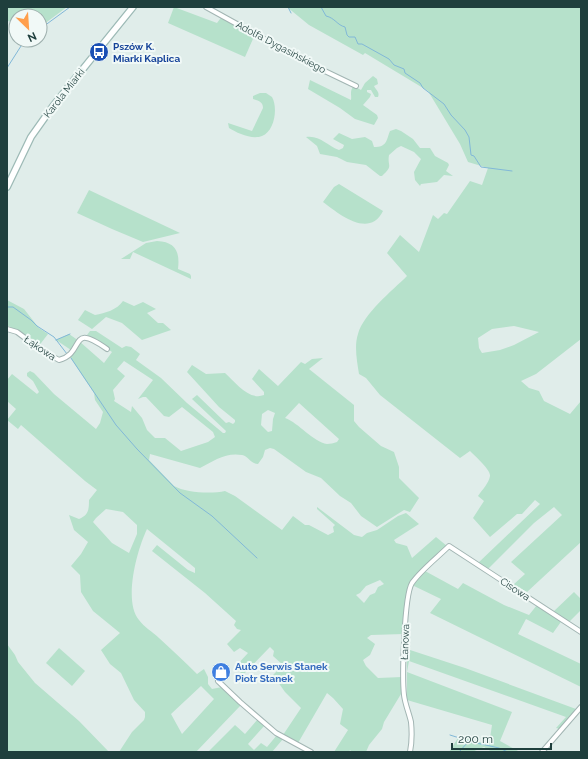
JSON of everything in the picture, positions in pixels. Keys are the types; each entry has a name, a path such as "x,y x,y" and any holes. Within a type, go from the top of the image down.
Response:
{"street":[{"name":"Karola Miarki","path":"7,187 31,137 53,106 133,7"},
{"name":"Adolfa Dygasińskiego","path":"206,7 306,62 356,86"},
{"name":"Łąkowa","path":"7,329 17,332 59,360 69,356 79,339 83,337 89,337 107,349"},
{"name":"Cisowa","path":"449,546 581,632"},
{"name":"Łanowa","path":"410,752 411,722 404,695 406,611 410,588 420,574 449,546"},
{"path":"218,681 276,733 311,752"},
{"path":"542,752 581,707"}],"green space":[{"path":"7,7 67,7 48,21 48,8 8,8 7,21"},
{"path":"174,7 217,23 223,15 256,32 245,57 168,23"},
{"path":"287,7 581,7 581,339 536,374 521,381 529,388 539,391 544,401 570,414 581,401 581,542 527,592 513,585 525,574 511,562 562,515 554,507 534,523 489,568 487,569 477,564 540,504 535,500 522,514 517,514 490,537 473,518 484,501 478,496 489,479 490,473 488,470 470,451 460,458 380,395 366,378 359,374 356,354 358,334 366,318 372,310 407,276 387,253 400,235 419,252 433,215 438,219 444,213 447,214 470,181 482,185 488,168 468,162 460,144 428,91 365,53 363,55 309,25","holes":["514,326 539,332 514,345 500,350 482,353 479,348 478,338 492,329"]},
{"path":"373,76 377,79 378,84 374,86 378,92 378,97 375,97 371,90 367,90 367,92 371,94 363,105 377,115 378,118 374,125 355,119 340,108 308,89 310,80 351,100 352,88 354,86 361,90 365,83"},
{"path":"260,93 266,93 272,97 274,101 275,112 270,129 262,136 249,137 229,128 228,123 252,131 263,108 259,101 253,99 253,96"},
{"path":"396,129 413,139 420,148 430,148 435,156 448,163 449,165 446,171 453,176 444,175 437,182 421,184 420,186 415,180 414,172 421,159 414,152 401,146 389,155 389,168 382,176 380,176 366,165 347,162 337,157 320,154 317,146 306,137 315,137 339,150 343,148 344,145 333,139 339,133 352,139 365,137 372,141 374,147 378,147 384,145 390,131"},
{"path":"339,184 383,211 377,219 370,223 362,224 354,222 345,218 323,202 334,187"},
{"path":"89,190 180,233 143,242 77,213"},
{"path":"157,241 169,243 173,246 177,253 178,269 190,274 191,279 133,252 130,259 121,259 146,243"},
{"path":"7,300 24,309 39,328 48,334 38,347 25,336 7,325"},
{"path":"123,301 134,306 143,302 156,309 147,313 158,323 163,323 171,330 142,340 122,323 106,317 92,329 78,320 85,310 95,315 114,309"},
{"path":"90,331 96,331 122,348 126,346 131,347 140,354 136,360 161,378 187,403 223,433 226,431 192,399 197,395 226,423 229,422 233,424 235,420 219,407 187,372 192,365 206,374 225,373 243,390 258,396 264,395 264,392 252,379 259,369 278,386 301,362 305,364 312,359 323,358 309,369 354,405 354,421 359,427 381,446 394,452 399,467 399,478 419,498 410,512 404,510 377,527 361,516 351,503 340,496 321,478 306,472 274,449 270,448 265,450 263,457 258,464 253,463 242,455 236,454 225,456 200,468 150,454 149,460 174,486 185,490 199,492 225,491 235,496 282,530 293,516 305,525 309,525 328,535 334,532 333,527 335,525 317,509 317,507 354,535 362,537 406,513 419,524 394,540 396,543 407,546 412,558 436,537 447,546 412,581 406,597 404,634 371,635 367,638 375,644 370,655 363,660 366,666 378,678 402,677 401,694 384,722 382,729 369,745 366,752 352,752 350,750 349,752 334,752 348,730 340,724 343,709 327,693 298,743 283,735 301,708 285,692 273,675 283,665 273,656 274,651 270,647 243,675 235,667 248,653 240,648 234,652 227,644 241,630 237,629 234,625 236,621 205,593 152,551 157,545 188,570 195,573 195,568 147,529 139,549 133,575 132,601 134,611 143,625 157,636 197,674 204,669 208,677 208,684 212,689 222,687 241,705 196,752 119,752 132,732 144,720 145,712 134,700 121,673 110,664 101,650 120,633 93,611 81,592 80,575 71,566 81,554 88,542 74,530 69,515 79,519 84,516 88,510 89,500 97,490 21,425 18,429 7,420 16,409 7,401 7,380 12,374 37,394 39,392 33,381 27,376 27,373 30,371 34,373 54,394 96,429 100,423 103,412 95,400 94,393 70,357 71,350 56,340 69,334 104,363 112,352 87,335","holes":["124,361 153,380 138,399 146,397 164,416 169,417 182,407 213,432 215,437 208,442 181,451 165,438 155,438 147,430 142,418 132,406 131,412 114,401 113,390 125,376 117,369","299,403 339,439 337,442 327,444 322,443 285,418","268,410 275,413 272,431 268,432 261,425 262,414","106,509 123,512 137,525 137,534 129,553 112,543 93,522","380,580 384,584 378,587 375,593 370,595 364,603 356,595 366,586","201,686 214,699 182,734 171,714"]},
{"path":"425,571 458,589 463,583 504,605 529,615 537,605 553,612 574,592 581,599 581,610 569,622 563,619 553,633 526,619 518,634 581,664 581,687 430,613 441,599 414,586 414,583"},
{"path":"7,644 18,662 35,683 79,721 109,752 7,752"},
{"path":"59,648 85,671 72,686 46,663"},
{"path":"407,649 465,668 576,709 576,712 560,729 556,728 566,717 409,661 407,672"},
{"path":"407,672 512,712 500,741 520,752 492,752 484,747 472,752 449,752 460,736 489,745 492,725 407,700"},
{"path":"258,719 265,725 248,744 254,750 261,743 267,747 277,735 283,739 272,752 208,752 235,725 245,734"}],"waterway":[{"path":"48,23 70,7"},
{"path":"288,7 291,13"},
{"path":"321,7 326,16 332,18 340,25 345,27 349,37 355,37 358,44 362,44 389,59 394,65 404,69 405,73 420,83 423,88 444,104 451,115 465,130 469,137 471,155 474,156 481,167 512,171"},
{"path":"7,68 20,48"},
{"path":"7,307 13,307 54,337 67,354"},
{"path":"56,340 70,334"},
{"path":"71,358 116,425 137,449 180,493 212,516 257,558"},
{"path":"450,735 499,748 508,752"},
{"path":"459,752 468,742 472,742"}],"place":[{"name":"Pszów K. Miarki Kaplica","path":"99,52"},
{"name":"Auto Serwis Stanek Piotr Stanek","path":"221,672"}]}
